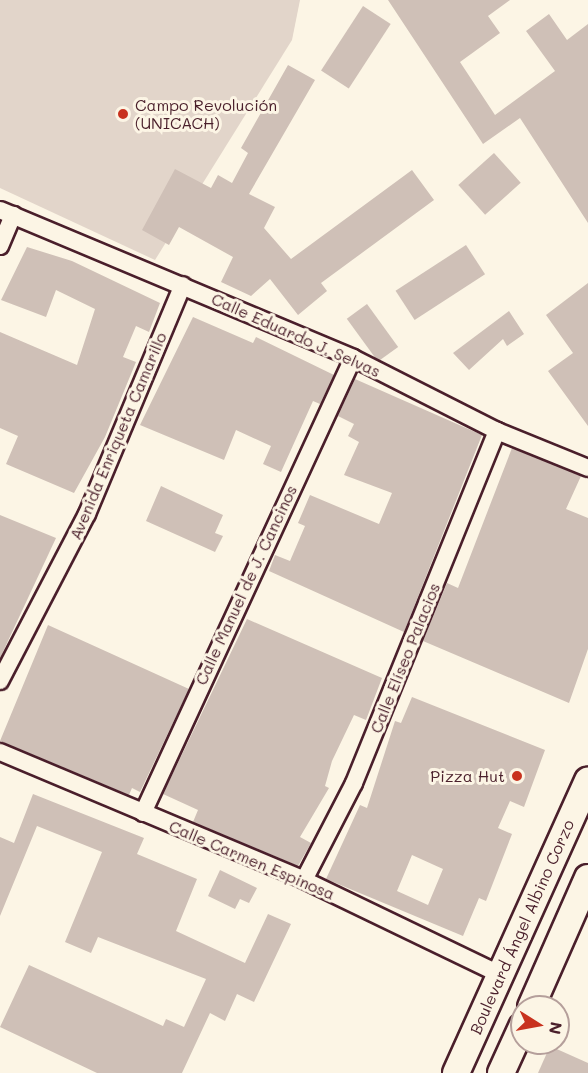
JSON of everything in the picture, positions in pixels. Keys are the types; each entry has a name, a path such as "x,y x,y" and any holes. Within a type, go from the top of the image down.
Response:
{"main road":[{"name":"Boulevard Ángel Albino Corzo","path":"456,1073 588,780"},
{"path":"536,995 588,878"},
{"path":"501,1073 510,1053"}],"street":[{"path":"0,246 7,213"},
{"name":"Calle Eduardo J. Selvas","path":"7,213 353,358 497,431 588,468"},
{"name":"Avenida Enriqueta Camarillo","path":"0,681 87,514 183,285"},
{"name":"Calle Manuel de J. Cancinos","path":"142,813 353,358"},
{"name":"Calle Elíseo Palacios","path":"304,880 354,783 497,431"},
{"name":"Calle Carmen Espinosa","path":"0,752 304,880 501,975"}],"shaded area":[{"name":"Campo Revolución (UNICACH)","path":"0,0 300,0 292,40 155,260 0,188"}],"building":[{"path":"388,0 510,0 488,16 500,33 460,62 495,115 555,71 526,31 549,14 567,40 588,24 588,223 520,118 483,144"},
{"path":"363,6 391,24 349,89 321,71"},
{"path":"288,65 315,80 249,194 275,207 264,228 291,259 412,170 434,200 321,283 327,291 298,315 270,279 251,296 221,282 233,257 179,227 169,245 142,230 175,169 211,188 218,175 232,183 248,153 241,148"},
{"path":"494,153 521,183 485,215 458,185"},
{"path":"466,245 485,274 415,320 396,291"},
{"path":"27,247 72,261 160,303 149,332 136,326 123,357 136,362 105,437 74,493 6,464 18,436 0,428 0,332 77,365 95,309 56,290 46,317 1,300"},
{"path":"588,283 588,426 548,371 573,353 546,315"},
{"path":"367,304 398,347 378,362 347,319"},
{"path":"509,311 524,334 507,346 503,339 469,370 453,353"},
{"path":"193,317 253,343 256,337 334,375 320,404 313,401 281,472 263,464 271,446 236,430 224,460 140,425"},
{"path":"355,379 482,435 404,632 269,571 275,555 290,561 305,526 298,523 310,495 379,524 392,493 344,475 359,442 348,436 354,424 338,416"},
{"path":"512,448 581,476 566,509 588,518 588,649 569,703 423,641 447,583 458,588"},
{"path":"161,486 223,515 215,533 223,536 215,552 146,521"},
{"path":"0,515 56,538 0,658"},
{"path":"247,619 382,678 366,720 354,715 332,761 325,786 329,788 300,837 311,843 298,866 193,822 198,810 163,794"},
{"path":"48,625 189,689 140,792 132,788 129,795 0,741"},
{"path":"412,697 545,750 524,807 510,801 498,828 512,834 486,901 479,898 463,936 326,879 360,805 367,808 395,721 401,723","holes":["412,855 443,869 428,905 397,891"]},
{"path":"33,794 144,838 137,854 197,879 176,931 245,963 268,914 291,924 254,1002 237,994 225,1021 210,1013 182,1073 97,1073 0,1027 29,965 163,1026 166,1019 184,1027 206,979 98,937 91,953 65,942 102,852 37,826 0,916 0,837 14,843"},
{"path":"220,870 257,888 249,903 240,899 235,909 208,896"},
{"path":"546,1055 570,1055 588,1063 588,1073 538,1073"}],"place":[{"name":"Campo Revolución (UNICACH)","path":"123,114"},
{"name":"Pizza Hut","path":"517,776"}]}
